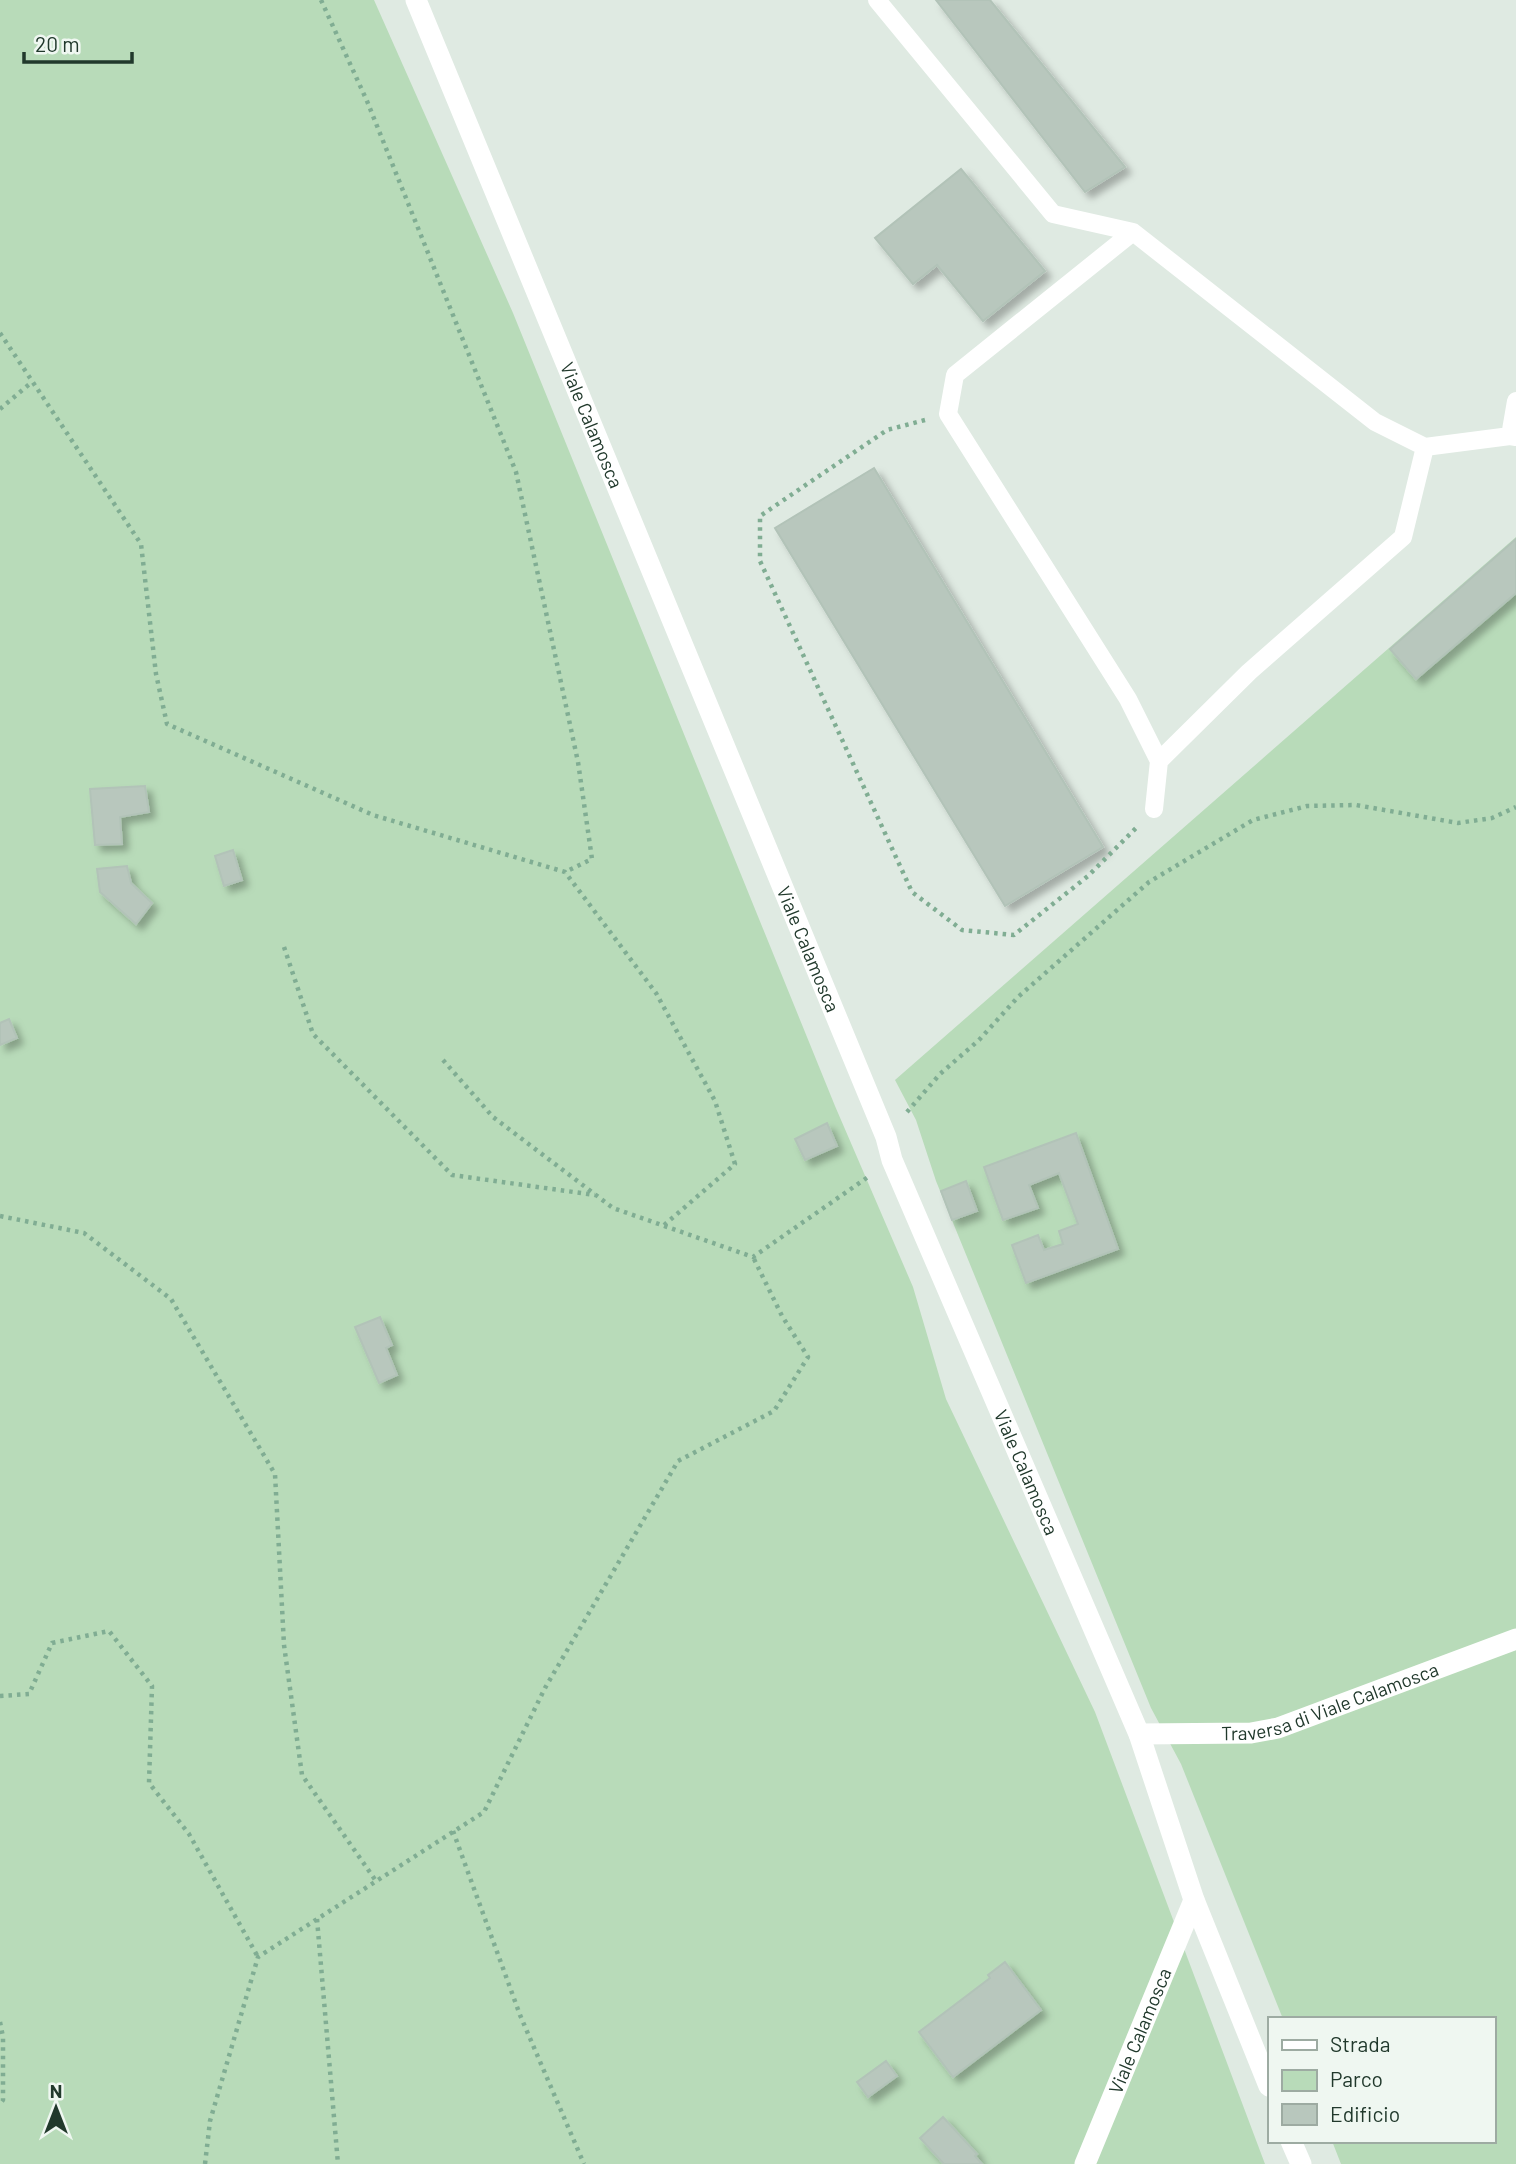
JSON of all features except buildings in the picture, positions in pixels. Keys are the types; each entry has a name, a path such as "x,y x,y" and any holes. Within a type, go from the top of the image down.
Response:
{"street":[{"name":"Viale Calamosca","path":"416,0 886,1137 892,1160 1139,1734 1194,1900 1268,2085"},
{"name":"Traversa di Viale Calamosca","path":"1139,1734 1251,1733 1278,1728 1516,1639"},
{"name":"Viale Calamosca","path":"1085,2164 1194,1900"},
{"path":"1293,2143 1301,2164"}],"lane":[{"path":"877,0 1053,214 1133,232 1375,422 1425,447 1513,437 1516,401"},
{"path":"1133,232 955,375 948,414 1128,699 1159,761 1154,810"},
{"path":"1159,761 1249,672 1403,537 1425,447"}],"path":[{"path":"321,0 367,101 516,472 578,762 592,859 565,872"},
{"path":"0,333 141,544 156,674 167,724 373,816 565,872 656,993 715,1101 735,1164 663,1226"},
{"path":"0,409 32,382"},
{"path":"948,414 887,430 760,516 760,561 912,891 962,930 1014,935 1088,876 1154,810"},
{"path":"886,1137 940,1074 979,1040 1018,998 1122,905 1149,882 1253,820 1307,806 1356,805 1458,823 1492,818 1516,807"},
{"path":"284,947 313,1034 452,1175 596,1195"},
{"path":"205,2164 210,2120 258,1957 484,1812 545,1688 678,1461 774,1411 808,1357 782,1316 753,1257 613,1208 493,1117 443,1060"},
{"path":"753,1257 892,1160"},
{"path":"0,1216 84,1233 171,1298 275,1474 284,1645 302,1775 376,1881"},
{"path":"0,1696 29,1694 52,1643 109,1631 152,1686 149,1783 189,1834 258,1957"},
{"path":"453,1831 520,2015 584,2164"},
{"path":"317,1919 338,2164"},
{"path":"0,2022 3,2037 3,2100 0,2104"}],"green space":[{"path":"0,0 374,0 513,313 835,1106 913,1287 946,1399 1095,1712 1265,2164 0,2164"},
{"path":"1516,537 1516,2164 1341,2164 1333,2143 1495,2143 1495,2017 1282,2017 1181,1764 1151,1708 936,1181 916,1120 895,1080"}]}
